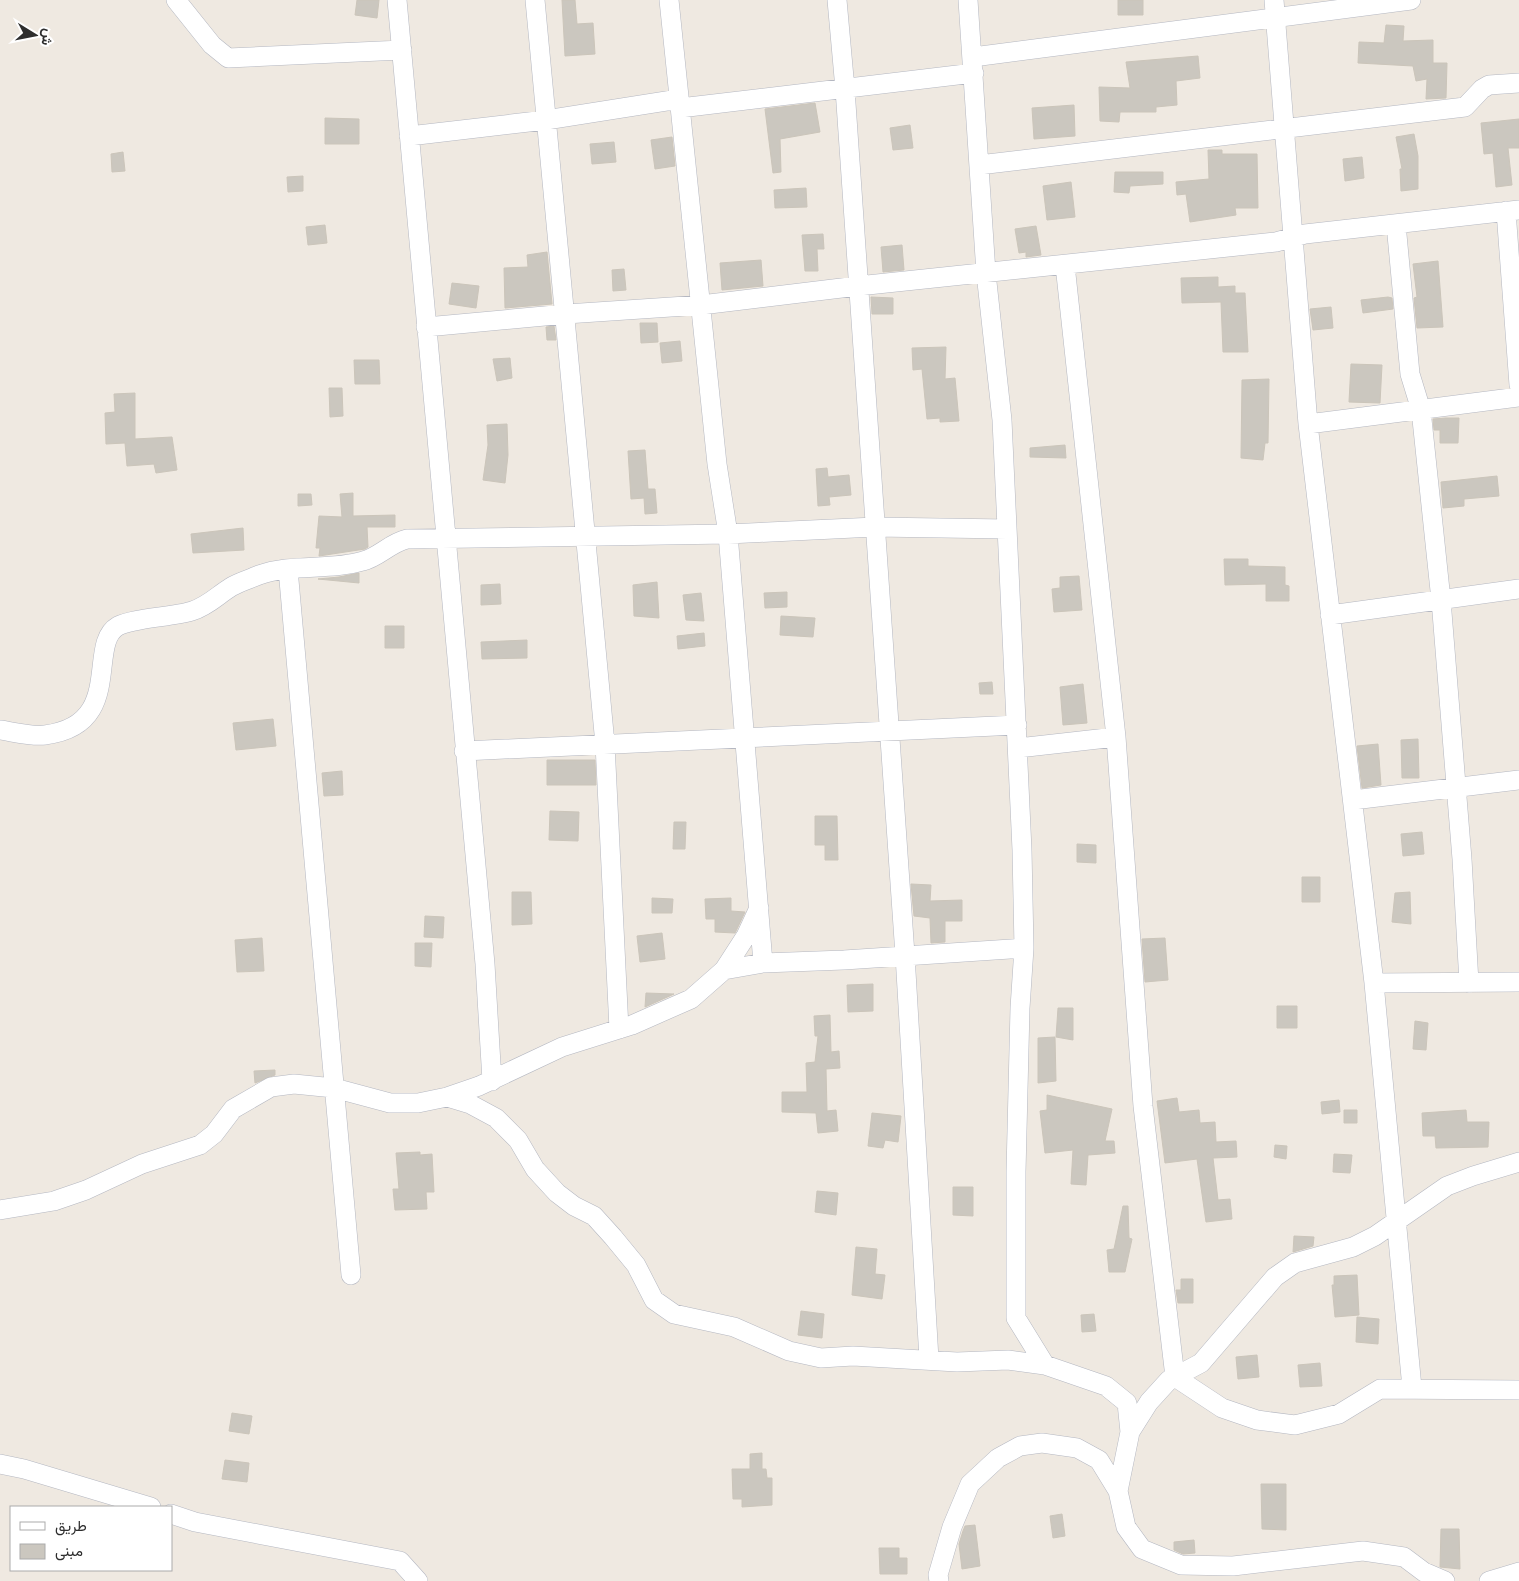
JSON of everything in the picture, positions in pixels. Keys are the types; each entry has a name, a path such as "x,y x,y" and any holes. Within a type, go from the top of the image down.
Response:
{"street":[{"path":"176,0 212,45 228,58 402,50"},
{"path":"397,0 464,751 485,964 492,1080"},
{"path":"534,0 566,314 606,744 619,1029"},
{"path":"669,0 717,464 728,534 763,963"},
{"path":"837,0 845,89 905,955 929,1359"},
{"path":"968,0 986,273 1002,420 1018,748 1024,948 1020,1008 1016,1172 1016,1318 1045,1365"},
{"path":"409,136 680,104 845,89 1275,8 1411,0"},
{"path":"1275,8 1308,424 1374,983 1412,1388"},
{"path":"980,165 1465,107 1489,85 1519,83"},
{"path":"426,327 701,304 1276,242 1292,236 1513,211 1519,385"},
{"path":"1396,224 1410,374 1421,410 1441,600 1469,983"},
{"path":"1065,265 1116,736 1143,1106 1175,1377 1222,1408 1257,1420 1295,1425 1339,1414 1380,1388 1519,1390"},
{"path":"1308,424 1519,397"},
{"path":"0,730 44,736 71,727 83,720 96,702 109,637 119,626 192,611 206,605 232,586 276,569 333,567 363,562 393,544 407,539 446,540 586,535 728,534 875,527 1007,529"},
{"path":"288,569 351,1275"},
{"path":"1330,615 1519,589"},
{"path":"464,751 1017,725"},
{"path":"1018,748 1116,736"},
{"path":"1353,800 1456,786 1519,780"},
{"path":"0,1210 54,1201 78,1193 142,1164 200,1145 214,1134 233,1109 271,1087 294,1084 334,1088 390,1102 418,1103 447,1097 492,1080 562,1047 619,1029 690,999 724,970 746,936 759,907"},
{"path":"724,970 763,963 1024,948"},
{"path":"1374,983 1519,982"},
{"path":"447,1097 470,1104 496,1118 518,1140 535,1169 557,1193 574,1206 594,1216 614,1238 636,1266 654,1300 674,1314 734,1327 789,1351 821,1358 853,1356 957,1362 1008,1360 1045,1365 1106,1386 1127,1403 1130,1432 1118,1491"},
{"path":"1130,1432 1149,1402 1175,1377 1201,1363 1275,1277 1295,1263 1354,1247 1375,1236 1447,1186 1519,1162"},
{"path":"939,1581 938,1575 952,1527 970,1484 998,1458 1020,1446 1042,1442 1077,1448 1099,1460 1118,1491 1126,1527 1142,1550 1181,1565 1233,1566 1363,1551 1404,1557 1424,1572 1444,1581"},
{"path":"0,1464 24,1469 147,1506"},
{"path":"172,1514 195,1522 400,1561 418,1581"},
{"path":"1484,1581 1519,1572"}],"building":[{"path":"357,0 379,0 377,18 355,15"},
{"path":"562,0 575,0 577,24 593,23 595,54 565,56"},
{"path":"1118,0 1143,0 1143,15 1118,15"},
{"path":"1386,25 1404,26 1403,41 1433,40 1433,63 1447,63 1446,98 1426,99 1427,79 1416,81 1413,66 1358,63 1359,42 1384,43"},
{"path":"1198,56 1200,78 1176,81 1177,105 1156,107 1156,112 1120,112 1119,122 1100,121 1099,87 1130,88 1126,62"},
{"path":"815,103 820,132 780,139 781,172 773,173 765,109"},
{"path":"1074,105 1075,136 1034,139 1032,108"},
{"path":"325,118 359,119 359,144 325,144"},
{"path":"1519,119 1519,148 1508,148 1512,185 1496,187 1493,153 1484,154 1481,123"},
{"path":"910,125 913,148 893,150 890,128"},
{"path":"1414,134 1418,156 1418,189 1401,191 1400,169 1402,169 1396,137"},
{"path":"672,137 675,166 655,169 651,140"},
{"path":"614,142 616,162 592,164 590,144"},
{"path":"1208,150 1222,150 1222,154 1257,154 1258,208 1235,208 1236,215 1190,222 1186,194 1177,195 1176,182 1209,179"},
{"path":"123,152 125,171 112,172 111,154"},
{"path":"1362,157 1364,178 1345,181 1343,159"},
{"path":"1115,172 1163,172 1163,184 1130,186 1129,193 1114,192"},
{"path":"303,176 303,191 288,192 287,177"},
{"path":"1071,182 1075,217 1047,220 1043,186"},
{"path":"806,188 807,207 775,208 774,190"},
{"path":"325,225 327,243 308,245 306,227"},
{"path":"1036,226 1041,255 1026,257 1026,252 1019,253 1015,229"},
{"path":"823,234 824,249 817,249 818,271 805,271 802,235"},
{"path":"902,245 904,270 883,272 881,247"},
{"path":"547,252 552,304 505,308 504,268 528,267 527,255"},
{"path":"761,260 763,286 722,290 720,263"},
{"path":"1438,261 1443,327 1417,328 1414,298 1417,297 1413,264"},
{"path":"624,269 626,290 613,291 612,270"},
{"path":"1218,277 1218,287 1235,286 1235,293 1245,293 1248,352 1223,352 1221,302 1182,303 1181,278"},
{"path":"452,283 479,286 476,308 449,304"},
{"path":"871,297 893,298 893,314 872,314"},
{"path":"1392,298 1393,309 1363,313 1361,300"},
{"path":"1331,307 1333,328 1313,330 1310,309"},
{"path":"640,323 657,323 658,342 641,343"},
{"path":"554,326 556,340 547,340 546,327"},
{"path":"680,341 682,361 662,363 660,343"},
{"path":"946,347 945,379 955,378 959,421 940,422 940,418 927,419 922,369 913,370 912,348"},
{"path":"510,358 512,378 497,381 493,359"},
{"path":"354,360 379,360 380,384 355,384"},
{"path":"1351,364 1382,365 1380,403 1349,402"},
{"path":"1269,379 1268,443 1265,443 1263,460 1241,458 1242,380"},
{"path":"329,388 342,388 343,416 330,417"},
{"path":"135,393 135,439 172,437 177,470 156,473 154,464 127,466 125,443 106,444 105,413 115,412 114,394"},
{"path":"1459,418 1458,443 1440,443 1440,430 1434,430 1433,419"},
{"path":"507,424 508,455 505,483 483,480 488,445 487,425"},
{"path":"1065,445 1066,458 1030,457 1030,448"},
{"path":"645,450 648,489 655,489 657,513 645,514 644,498 631,499 628,451"},
{"path":"827,468 828,477 849,475 851,495 829,497 830,505 818,506 816,469"},
{"path":"1497,476 1499,496 1464,499 1464,506 1443,508 1441,482"},
{"path":"353,493 353,516 395,515 395,527 367,527 368,547 365,549 319,556 320,548 316,548 319,516 342,517 340,494"},
{"path":"298,494 311,494 312,505 298,506"},
{"path":"243,528 244,550 193,553 191,534"},
{"path":"1224,559 1248,559 1248,566 1285,567 1285,585 1289,586 1289,601 1266,601 1266,584 1225,585"},
{"path":"359,573 359,583 318,579 339,577"},
{"path":"1079,576 1082,610 1054,612 1052,589 1060,588 1060,577"},
{"path":"657,582 659,618 634,616 633,585"},
{"path":"500,584 501,604 481,605 481,585"},
{"path":"787,592 787,607 765,608 764,593"},
{"path":"701,593 704,621 686,620 683,595"},
{"path":"781,616 815,618 813,637 780,635"},
{"path":"385,626 404,626 404,648 385,648"},
{"path":"704,633 705,646 678,649 677,636"},
{"path":"527,640 527,658 482,659 481,642"},
{"path":"992,682 993,694 980,694 979,683"},
{"path":"1083,684 1087,723 1063,725 1060,687"},
{"path":"273,719 276,746 236,750 233,723"},
{"path":"1418,739 1419,778 1402,778 1401,740"},
{"path":"1378,744 1381,785 1362,788 1357,746"},
{"path":"547,760 595,760 596,785 547,785"},
{"path":"342,771 343,795 324,796 322,773"},
{"path":"550,811 579,812 578,841 549,840"},
{"path":"815,816 837,816 838,860 825,860 825,845 815,845"},
{"path":"674,822 686,822 685,849 673,849"},
{"path":"1422,832 1424,854 1403,856 1401,834"},
{"path":"1077,844 1096,845 1096,863 1077,862"},
{"path":"1302,877 1320,877 1320,902 1302,902"},
{"path":"911,884 931,885 930,901 962,900 962,921 945,921 945,942 931,943 930,918 914,916"},
{"path":"512,892 531,892 532,924 512,925"},
{"path":"1410,892 1411,924 1392,922 1395,893"},
{"path":"652,898 673,899 672,913 652,913"},
{"path":"731,898 731,911 745,912 735,933 715,932 715,919 706,919 705,899"},
{"path":"425,916 444,917 443,938 424,937"},
{"path":"662,933 665,959 640,962 637,936"},
{"path":"262,938 264,971 237,972 235,940"},
{"path":"1165,938 1168,980 1145,982 1142,939"},
{"path":"415,943 432,943 431,967 415,966"},
{"path":"873,984 873,1011 848,1012 847,985"},
{"path":"646,993 674,994 645,1007"},
{"path":"1277,1006 1297,1006 1297,1028 1277,1028"},
{"path":"1058,1008 1073,1008 1073,1040 1056,1037"},
{"path":"830,1015 831,1052 839,1051 840,1068 826,1069 827,1111 836,1110 838,1131 818,1133 816,1113 782,1112 782,1092 807,1092 806,1063 815,1062 818,1036 815,1036 814,1016"},
{"path":"1415,1021 1428,1023 1426,1050 1413,1049"},
{"path":"1055,1037 1056,1081 1038,1083 1038,1038"},
{"path":"275,1070 275,1075 255,1083 254,1071"},
{"path":"1047,1095 1112,1109 1105,1141 1114,1141 1115,1153 1088,1155 1086,1185 1071,1184 1073,1150 1045,1153 1040,1111 1047,1110"},
{"path":"1177,1098 1179,1112 1199,1110 1200,1123 1215,1122 1216,1142 1236,1141 1237,1157 1213,1158 1218,1200 1230,1199 1232,1219 1206,1222 1197,1159 1165,1163 1157,1101"},
{"path":"1339,1100 1340,1112 1322,1114 1321,1102"},
{"path":"1344,1110 1357,1110 1357,1123 1344,1123"},
{"path":"1466,1110 1467,1122 1489,1122 1488,1147 1436,1148 1435,1136 1423,1136 1422,1113"},
{"path":"872,1113 901,1116 898,1142 885,1140 883,1148 868,1146"},
{"path":"1275,1145 1287,1146 1286,1159 1274,1157"},
{"path":"420,1152 420,1155 432,1154 434,1192 426,1192 427,1209 395,1210 393,1189 399,1189 396,1153"},
{"path":"1334,1154 1352,1155 1350,1173 1333,1172"},
{"path":"953,1187 973,1187 973,1216 953,1215"},
{"path":"817,1191 838,1193 836,1215 815,1212"},
{"path":"1123,1206 1128,1206 1129,1238 1132,1239 1125,1272 1109,1272 1107,1250 1114,1249"},
{"path":"1294,1236 1314,1237 1313,1246 1293,1252"},
{"path":"856,1247 877,1249 875,1274 885,1275 882,1299 852,1295"},
{"path":"1357,1275 1359,1315 1335,1317 1332,1285 1334,1285 1334,1276"},
{"path":"1181,1279 1193,1279 1193,1303 1178,1303 1176,1290 1181,1290"},
{"path":"801,1311 824,1314 822,1338 798,1335"},
{"path":"1094,1314 1096,1331 1082,1332 1081,1315"},
{"path":"1357,1317 1379,1319 1378,1344 1356,1342"},
{"path":"1257,1355 1259,1377 1238,1379 1236,1357"},
{"path":"1320,1363 1322,1386 1300,1387 1298,1365"},
{"path":"232,1413 252,1416 249,1434 229,1431"},
{"path":"762,1453 762,1469 766,1469 767,1478 772,1478 772,1505 742,1507 742,1499 733,1499 732,1469 750,1469 750,1454"},
{"path":"225,1460 249,1463 247,1482 222,1479"},
{"path":"1261,1484 1286,1484 1286,1530 1262,1529"},
{"path":"1062,1514 1065,1536 1053,1538 1050,1516"},
{"path":"975,1525 980,1566 962,1569 959,1544 965,1526"},
{"path":"1441,1529 1459,1529 1460,1569 1440,1567"},
{"path":"1194,1540 1195,1553 1183,1554 1174,1550 1174,1542"},
{"path":"879,1548 899,1548 899,1558 907,1558 907,1574 880,1574"}]}
